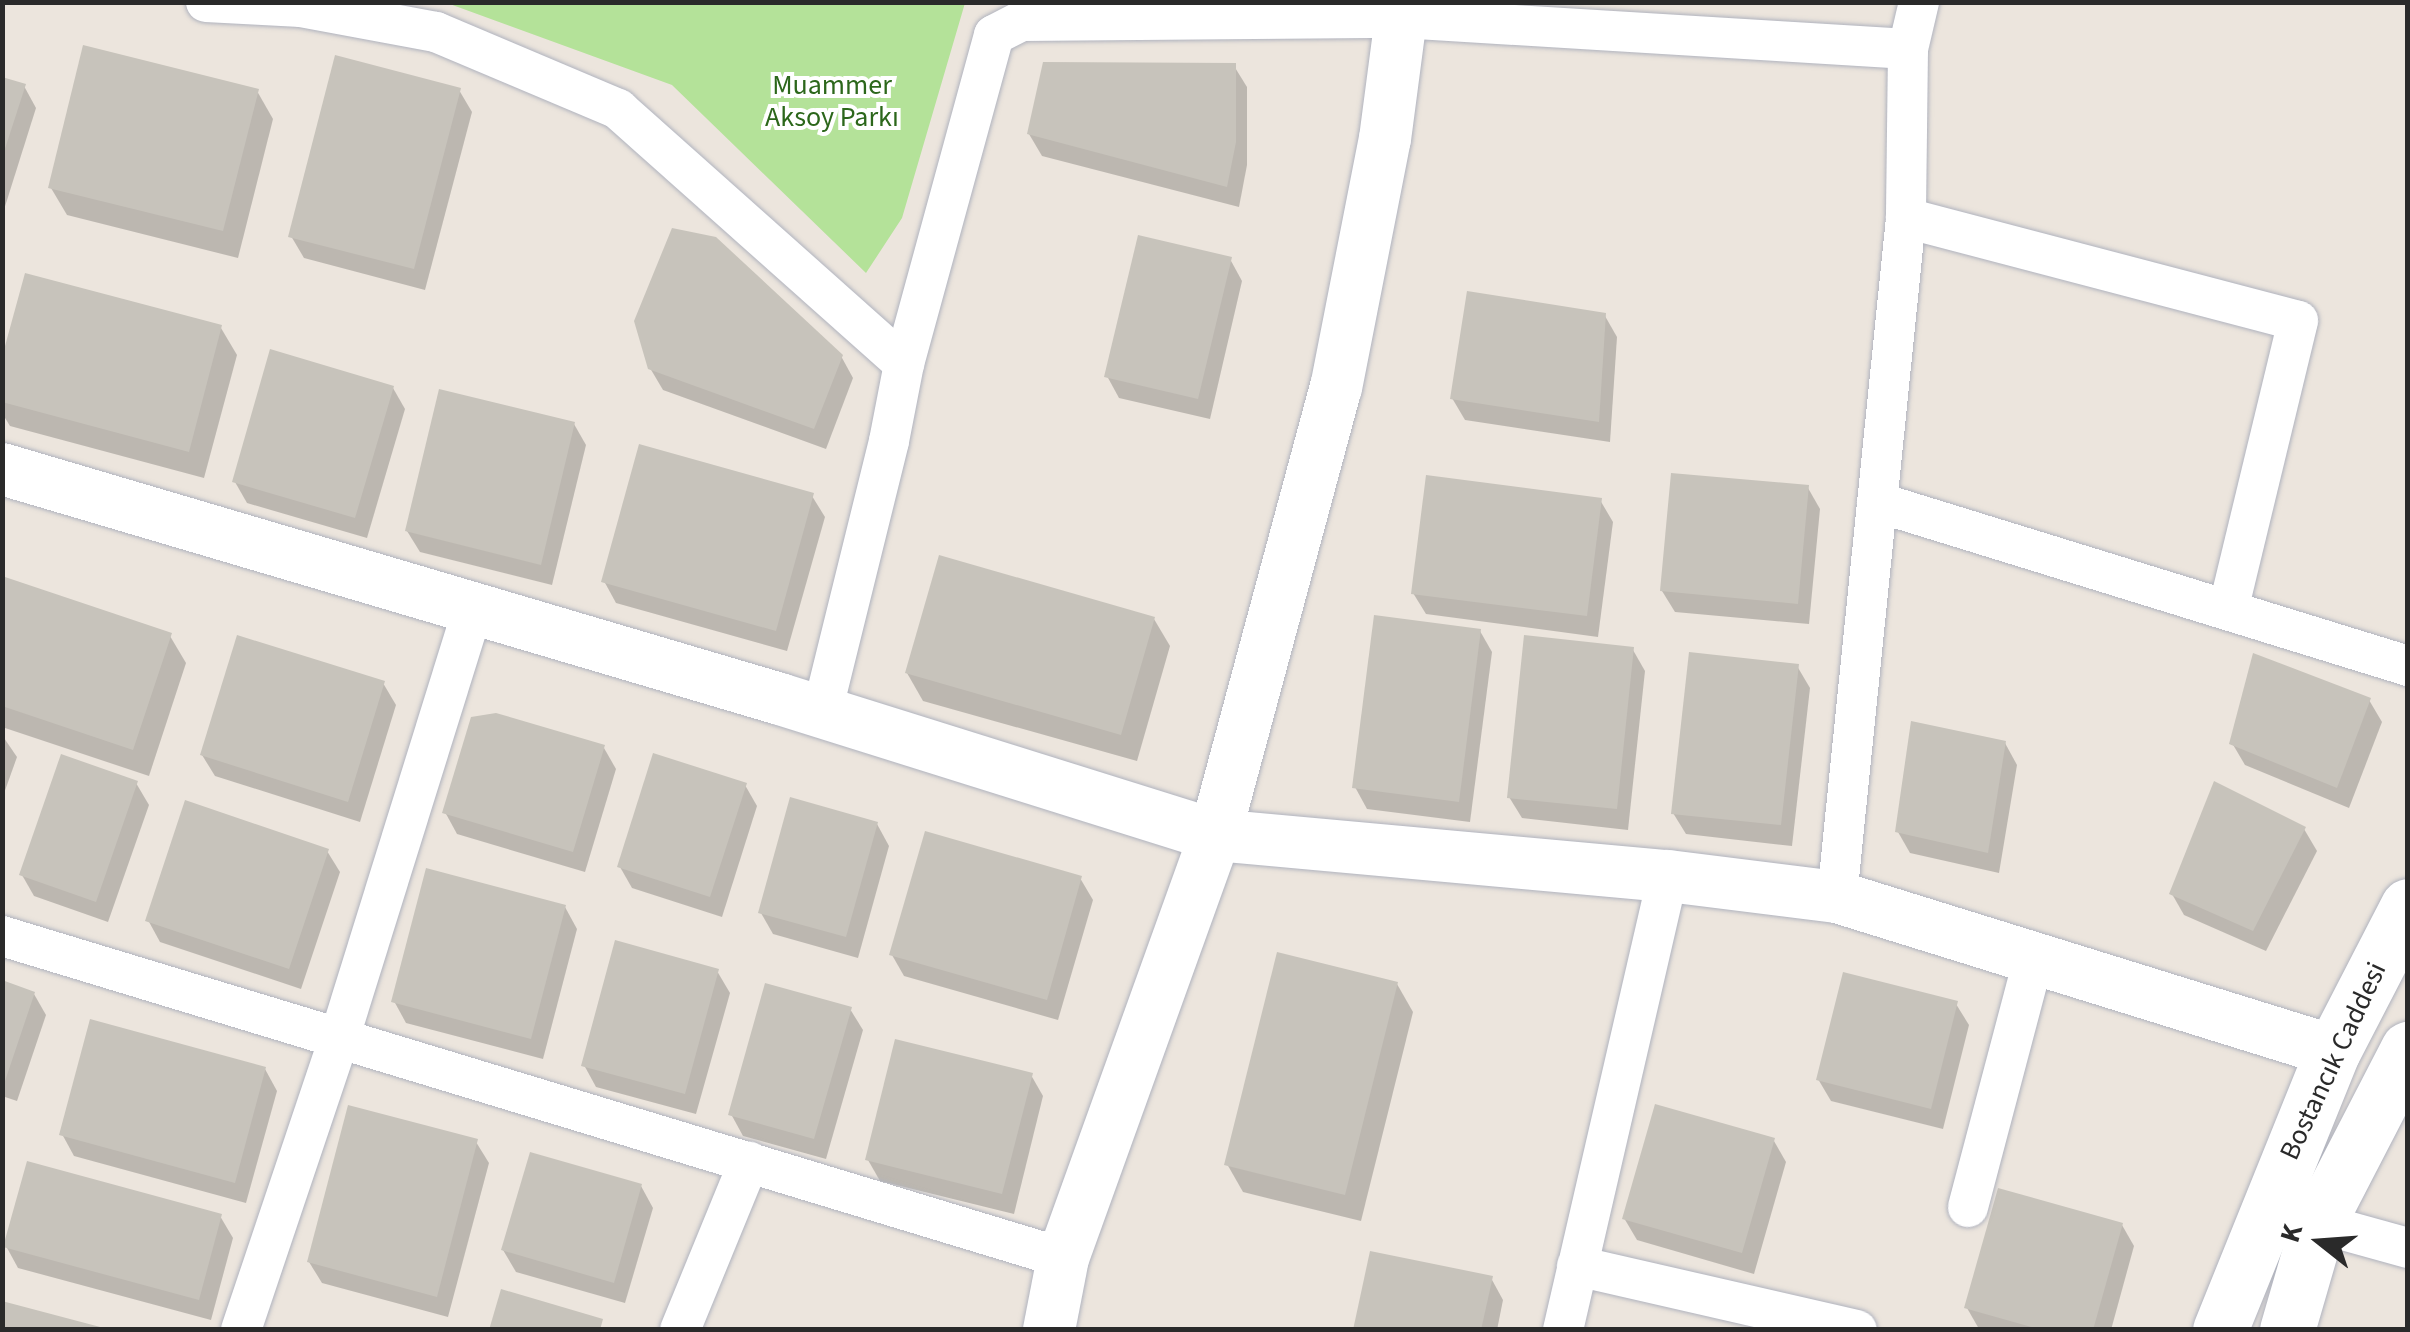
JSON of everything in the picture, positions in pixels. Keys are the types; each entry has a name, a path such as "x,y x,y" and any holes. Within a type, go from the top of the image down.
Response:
{"main road":[{"name":"Bostancık Caddesi","path":"2220,1330 2332,1051 2408,906"},
{"name":"Bostancık Caddesi","path":"2287,1330 2318,1222 2408,1049"}],"street":[{"path":"206,2 301,7 436,32 618,109 904,364"},
{"path":"1837,897 1906,218 1908,49 1919,2"},
{"path":"1049,1330 1063,1258 1216,835 1336,388 1385,139 1400,10"},
{"path":"822,712 890,441 904,364 994,35 1022,21 1400,10 1908,49"},
{"path":"1906,218 2298,321 2229,607"},
{"path":"2,470 822,712 1216,835 1668,876 1837,897 2332,1051"},
{"path":"1877,502 2229,607 2408,666"},
{"path":"241,1330 339,1039 473,608"},
{"path":"1562,1330 1668,876"},
{"path":"2,936 1063,1258"},
{"path":"1968,1207 2034,956"},
{"path":"680,1330 749,1162"},
{"path":"2318,1222 2408,1248"},
{"path":"1577,1266 1857,1330"}],"green space":[{"name":"Muammer Aksoy Parkı","path":"965,2 902,218 866,273 672,85 447,3"}],"building":[{"path":"83,45 259,89 223,231 48,188"},
{"path":"335,55 461,88 414,269 288,237"},
{"path":"1043,62 1236,63 1236,142 1227,187 1027,134"},
{"path":"2,77 26,84 3,155 2,155"},
{"path":"672,228 716,237 843,355 814,429 648,369 634,321"},
{"path":"1138,235 1232,257 1198,399 1104,377"},
{"path":"25,273 222,325 189,452 2,402 2,357"},
{"path":"1467,291 1606,313 1599,422 1450,399"},
{"path":"270,349 394,386 355,518 232,482"},
{"path":"439,389 575,422 541,565 405,531"},
{"path":"639,444 814,493 776,631 601,582"},
{"path":"1671,473 1809,485 1798,604 1660,591"},
{"path":"1426,475 1602,498 1587,616 1411,594"},
{"path":"939,555 1155,617 1121,735 905,673"},
{"path":"2,576 172,633 133,750 2,706"},
{"path":"1374,615 1481,629 1459,802 1352,788"},
{"path":"237,635 385,681 348,802 200,755"},
{"path":"1524,635 1634,647 1617,809 1507,798"},
{"path":"1689,652 1799,664 1781,825 1671,814"},
{"path":"2253,653 2371,698 2337,788 2229,744"},
{"path":"496,713 605,745 573,852 442,813 471,717"},
{"path":"1911,721 2006,741 1988,853 1895,832"},
{"path":"653,753 747,783 710,897 617,867"},
{"path":"61,754 138,781 96,902 19,875"},
{"path":"2214,781 2306,827 2253,931 2169,894"},
{"path":"790,797 878,822 846,937 758,913"},
{"path":"185,800 329,849 289,969 145,921"},
{"path":"925,831 1082,876 1047,1000 889,955"},
{"path":"426,868 566,905 531,1039 391,1002"},
{"path":"615,940 719,969 685,1094 581,1066"},
{"path":"1277,952 1398,982 1345,1195 1224,1165"},
{"path":"1843,972 1958,1001 1931,1109 1816,1080"},
{"path":"2,980 35,992 3,1087 2,1087"},
{"path":"765,983 852,1007 814,1139 728,1115"},
{"path":"90,1019 266,1067 235,1183 59,1135"},
{"path":"895,1039 1033,1073 1002,1194 865,1160"},
{"path":"1655,1104 1775,1138 1742,1253 1622,1219"},
{"path":"348,1105 478,1139 437,1297 307,1262"},
{"path":"530,1152 642,1184 614,1283 501,1250"},
{"path":"27,1161 222,1214 199,1300 3,1247"},
{"path":"1998,1188 2123,1223 2093,1330 2042,1330 1964,1308"},
{"path":"1370,1251 1493,1276 1481,1330 1353,1330"},
{"path":"501,1289 603,1319 600,1330 489,1330"},
{"path":"2,1301 104,1328 2,1330"}]}
